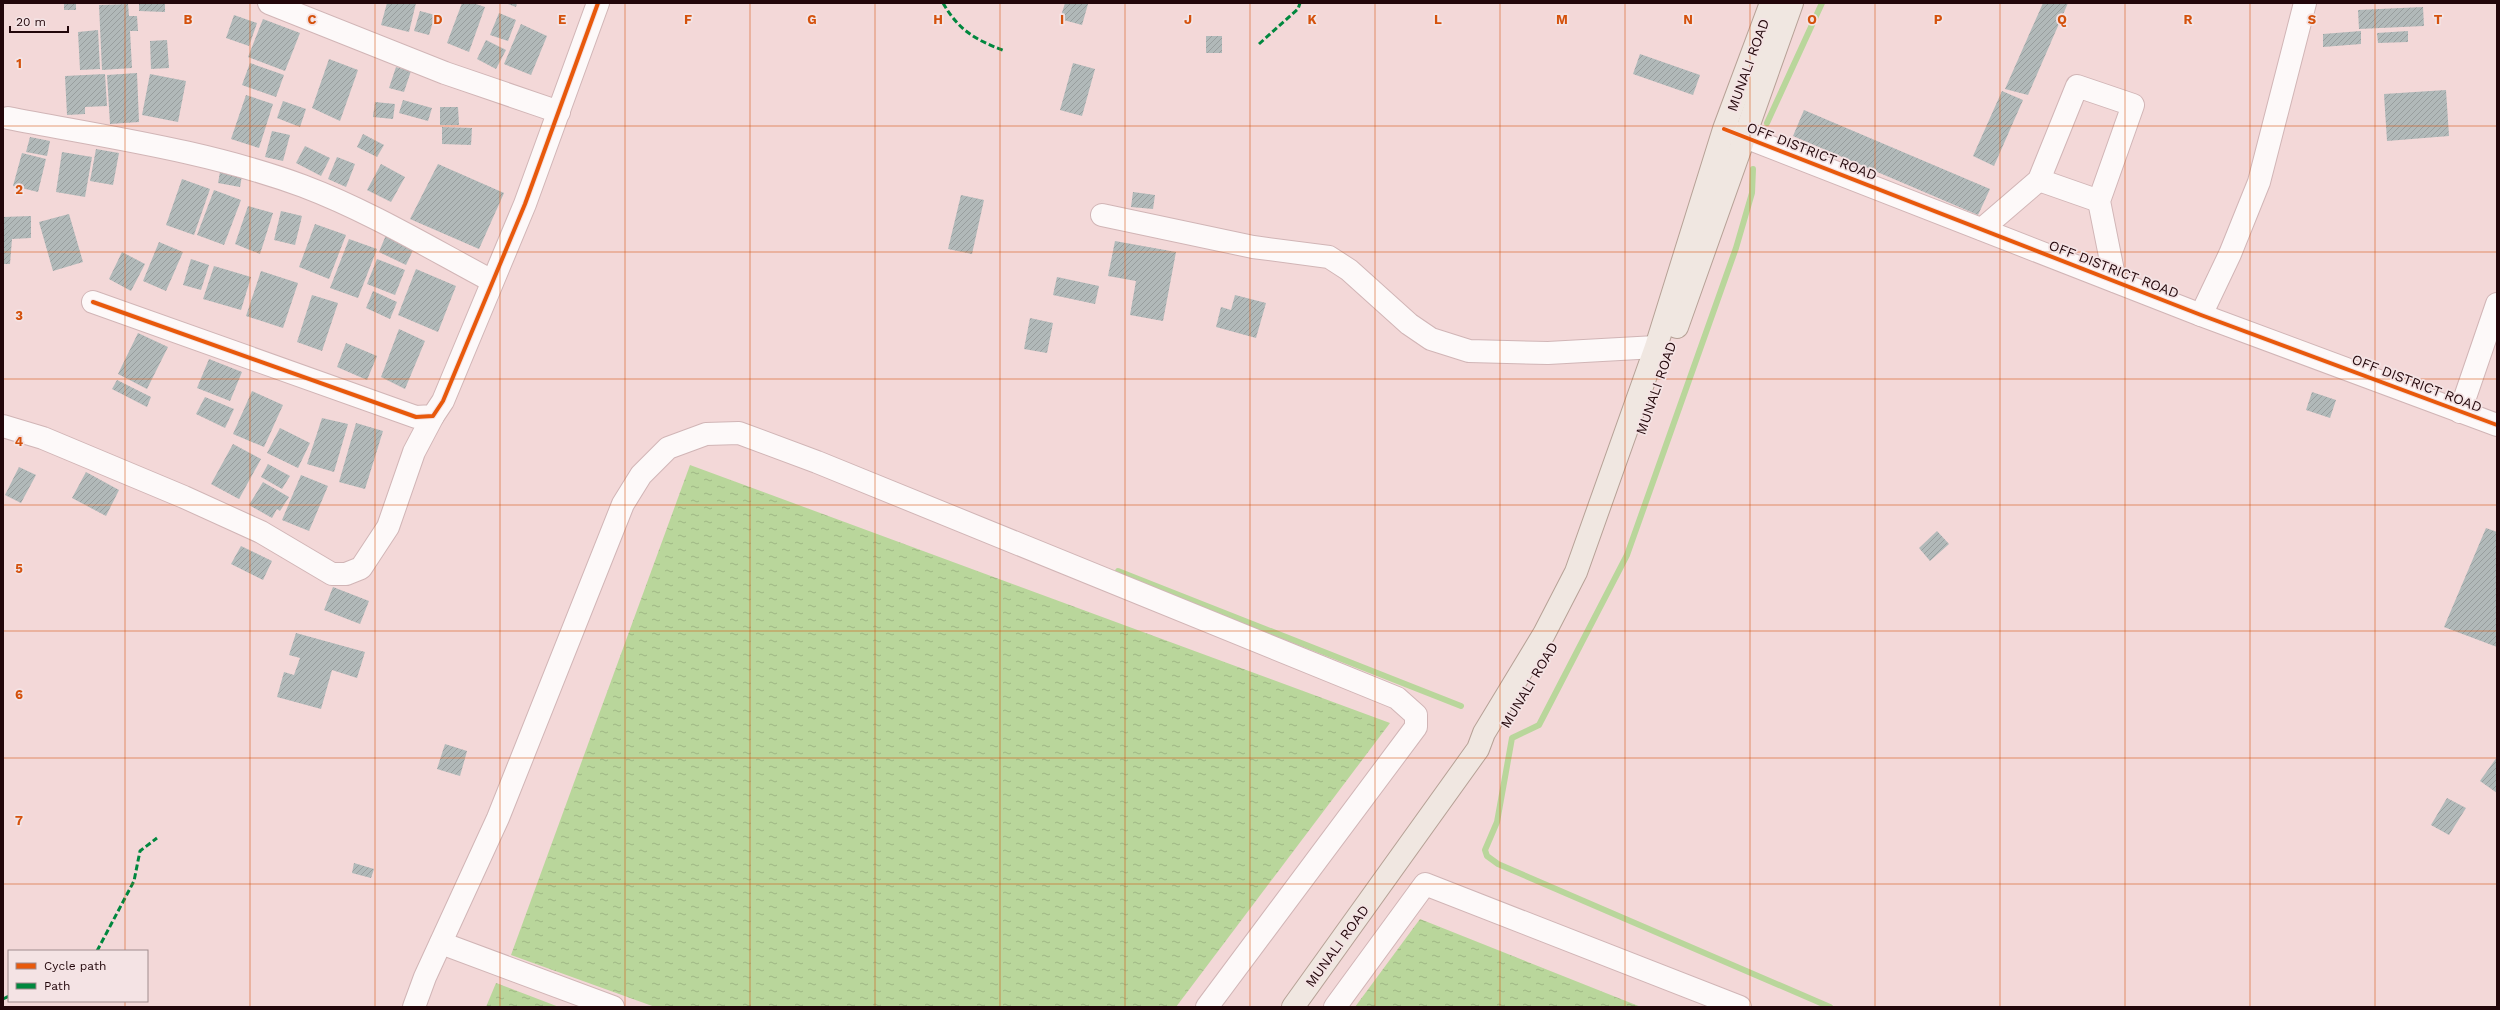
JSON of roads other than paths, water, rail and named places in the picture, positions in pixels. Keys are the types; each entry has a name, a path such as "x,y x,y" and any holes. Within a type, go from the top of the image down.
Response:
{"main road":[{"name":"MUNALI ROAD","path":"1478,749 1497,739 1556,640 1588,578 1734,132 1771,3"},
{"name":"MUNALI ROAD","path":"1293,1007 1478,749 1484,733 1544,634 1576,572 1734,132 1792,3"}],"street":[{"path":"269,3 445,73 559,112"},
{"path":"3,426 43,438 184,497 261,532 332,574 346,574 361,568 388,527 414,452 433,416 443,401 525,204 598,3"},
{"path":"2201,315 2230,254 2259,182 2305,3"},
{"path":"1982,229 2040,180 2077,86 2133,105 2099,201 2115,281"},
{"path":"8,118 217,158 303,186 385,223 492,281"},
{"name":"OFF DISTRICT ROAD","path":"1734,132 2201,315 2497,425"},
{"path":"2040,180 2099,201"},
{"path":"1102,215 1253,247 1328,257 1350,270 1409,324 1425,335 1469,352 1548,353 1656,347"},
{"path":"93,302 416,417 433,416"},
{"path":"2460,412 2497,304"},
{"path":"414,1007 441,943 498,818 623,504 641,475 668,448 706,434 739,433 839,471 1398,698 1416,715 1416,727 1207,1007"},
{"path":"1335,1007 1425,884 1740,1007"},
{"path":"441,943 613,1007"}],"water":[{"path":"690,465 1390,723 1176,1007 655,1007 511,955"},
{"path":"1420,919 1641,1007 1355,1007"},
{"path":"496,983 559,1007 486,1007"}],"waterway":[{"path":"1767,123 1822,3"},
{"path":"1753,169 1752,193 1736,248 1627,555 1539,725 1512,738 1497,822 1485,850 1487,856 1498,864 1830,1007"},
{"path":"1118,571 1461,706"}]}
